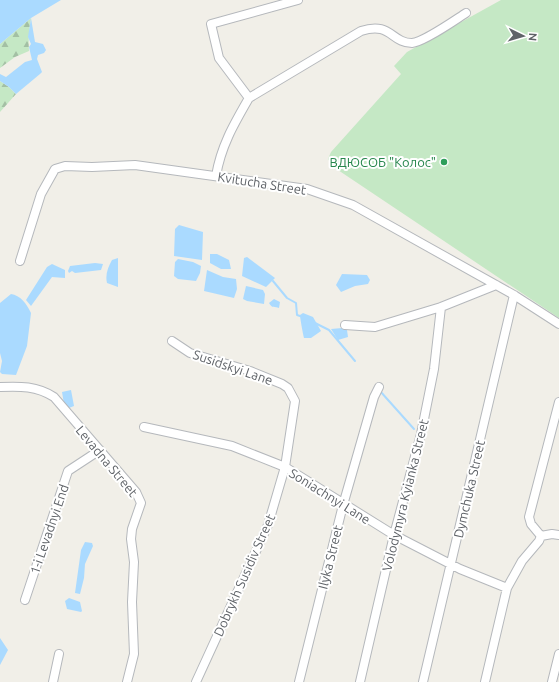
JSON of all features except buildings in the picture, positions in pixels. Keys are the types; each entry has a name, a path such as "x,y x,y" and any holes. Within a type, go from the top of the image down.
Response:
{"street":[{"path":"249,98 219,58 211,24 298,0"},
{"path":"216,176 226,138 249,98 361,31 371,28 382,29 388,31 401,40 415,42 466,13"},
{"name":"Kvitucha Street","path":"20,261 41,194 52,173 60,167 134,165 306,189 353,205 514,295 559,324"},
{"path":"345,325 375,327 441,307 496,285"},
{"name":"Dymchuka Street","path":"424,682 514,295"},
{"name":"Volodymyra Kyianka Street","path":"360,682 394,535 421,434 434,369 441,307"},
{"name":"Susidskyi Lane","path":"172,341 190,353 250,371 282,384 288,388 293,395"},
{"name":"Levadna Street","path":"0,387 28,387 45,391 54,397 136,492 141,503 132,529 131,539 134,562 132,602 134,654 127,682"},
{"name":"Ilyka Street","path":"300,682 343,504 374,397 379,387"},
{"name":"Dobrykh Susidiv Street","path":"196,682 268,525 285,467 295,401 293,395"},
{"path":"541,536 530,524 529,517 559,402"},
{"name":"Soniachnyi Lane","path":"144,427 232,446 285,467 394,535 451,564 507,588"},
{"name":"1-i Levadnyi End","path":"25,600 68,472 100,450"},
{"path":"541,536 552,534 559,535"},
{"path":"485,682 507,588 522,561 539,541 541,536"},
{"path":"53,682 59,654"},
{"path":"552,682 559,654"}],"green space":[{"name":"ВДЮСОБ \"Колос\"","path":"501,0 559,0 559,318 332,166 328,159 331,152 401,74 394,66 407,52"},
{"path":"31,18 29,51 15,57 0,68 0,44"},
{"path":"0,81 16,94 0,112"}],"water":[{"path":"0,0 61,0 31,18 0,44"},
{"path":"31,18 35,42 43,44 46,50 44,53 38,55 37,59 42,72 16,94 0,81 0,74 6,77 25,62 32,60 29,47 31,44 28,37"},
{"path":"179,225 203,232 202,260 174,256 175,229"},
{"path":"210,254 217,254 229,260 231,269 221,269 210,263"},
{"path":"247,257 275,278 266,287 242,276 244,258"},
{"path":"118,258 118,287 107,283 106,277 112,260"},
{"path":"178,259 193,262 201,266 200,273 196,281 178,279 174,276 175,262"},
{"path":"95,263 103,264 101,270 75,273 72,271 69,273 68,271 70,266"},
{"path":"52,264 65,270 65,278 52,277 31,306 26,300 47,267"},
{"path":"207,270 223,277 236,279 237,289 234,298 204,291"},
{"path":"342,274 367,275 370,280 368,284 355,286 341,292 336,285"},
{"path":"246,286 263,290 265,294 264,304 243,299"},
{"path":"11,294 23,300 31,313 27,346 16,375 2,374 0,372 2,361 0,353 0,303"},
{"path":"274,299 280,302 279,308 272,307 270,305 269,303"},
{"path":"303,313 313,317 321,331 311,338 304,338 300,315"},
{"path":"342,328 347,330 348,337 338,340 331,329"},
{"path":"71,390 74,406 69,408 64,404 62,392"},
{"path":"85,542 92,543 93,546 85,564 84,578 80,594 75,593 81,550"},
{"path":"69,598 80,602 81,612 67,609 65,601"},
{"path":"0,638 8,650 0,665"}],"waterway":[{"path":"273,281 287,298 296,303 297,315 303,317"},
{"path":"315,323 329,330 355,361"},
{"path":"380,391 414,429"}],"place":[{"name":"ВДЮСОБ \"Колос\"","path":"444,162"}]}
